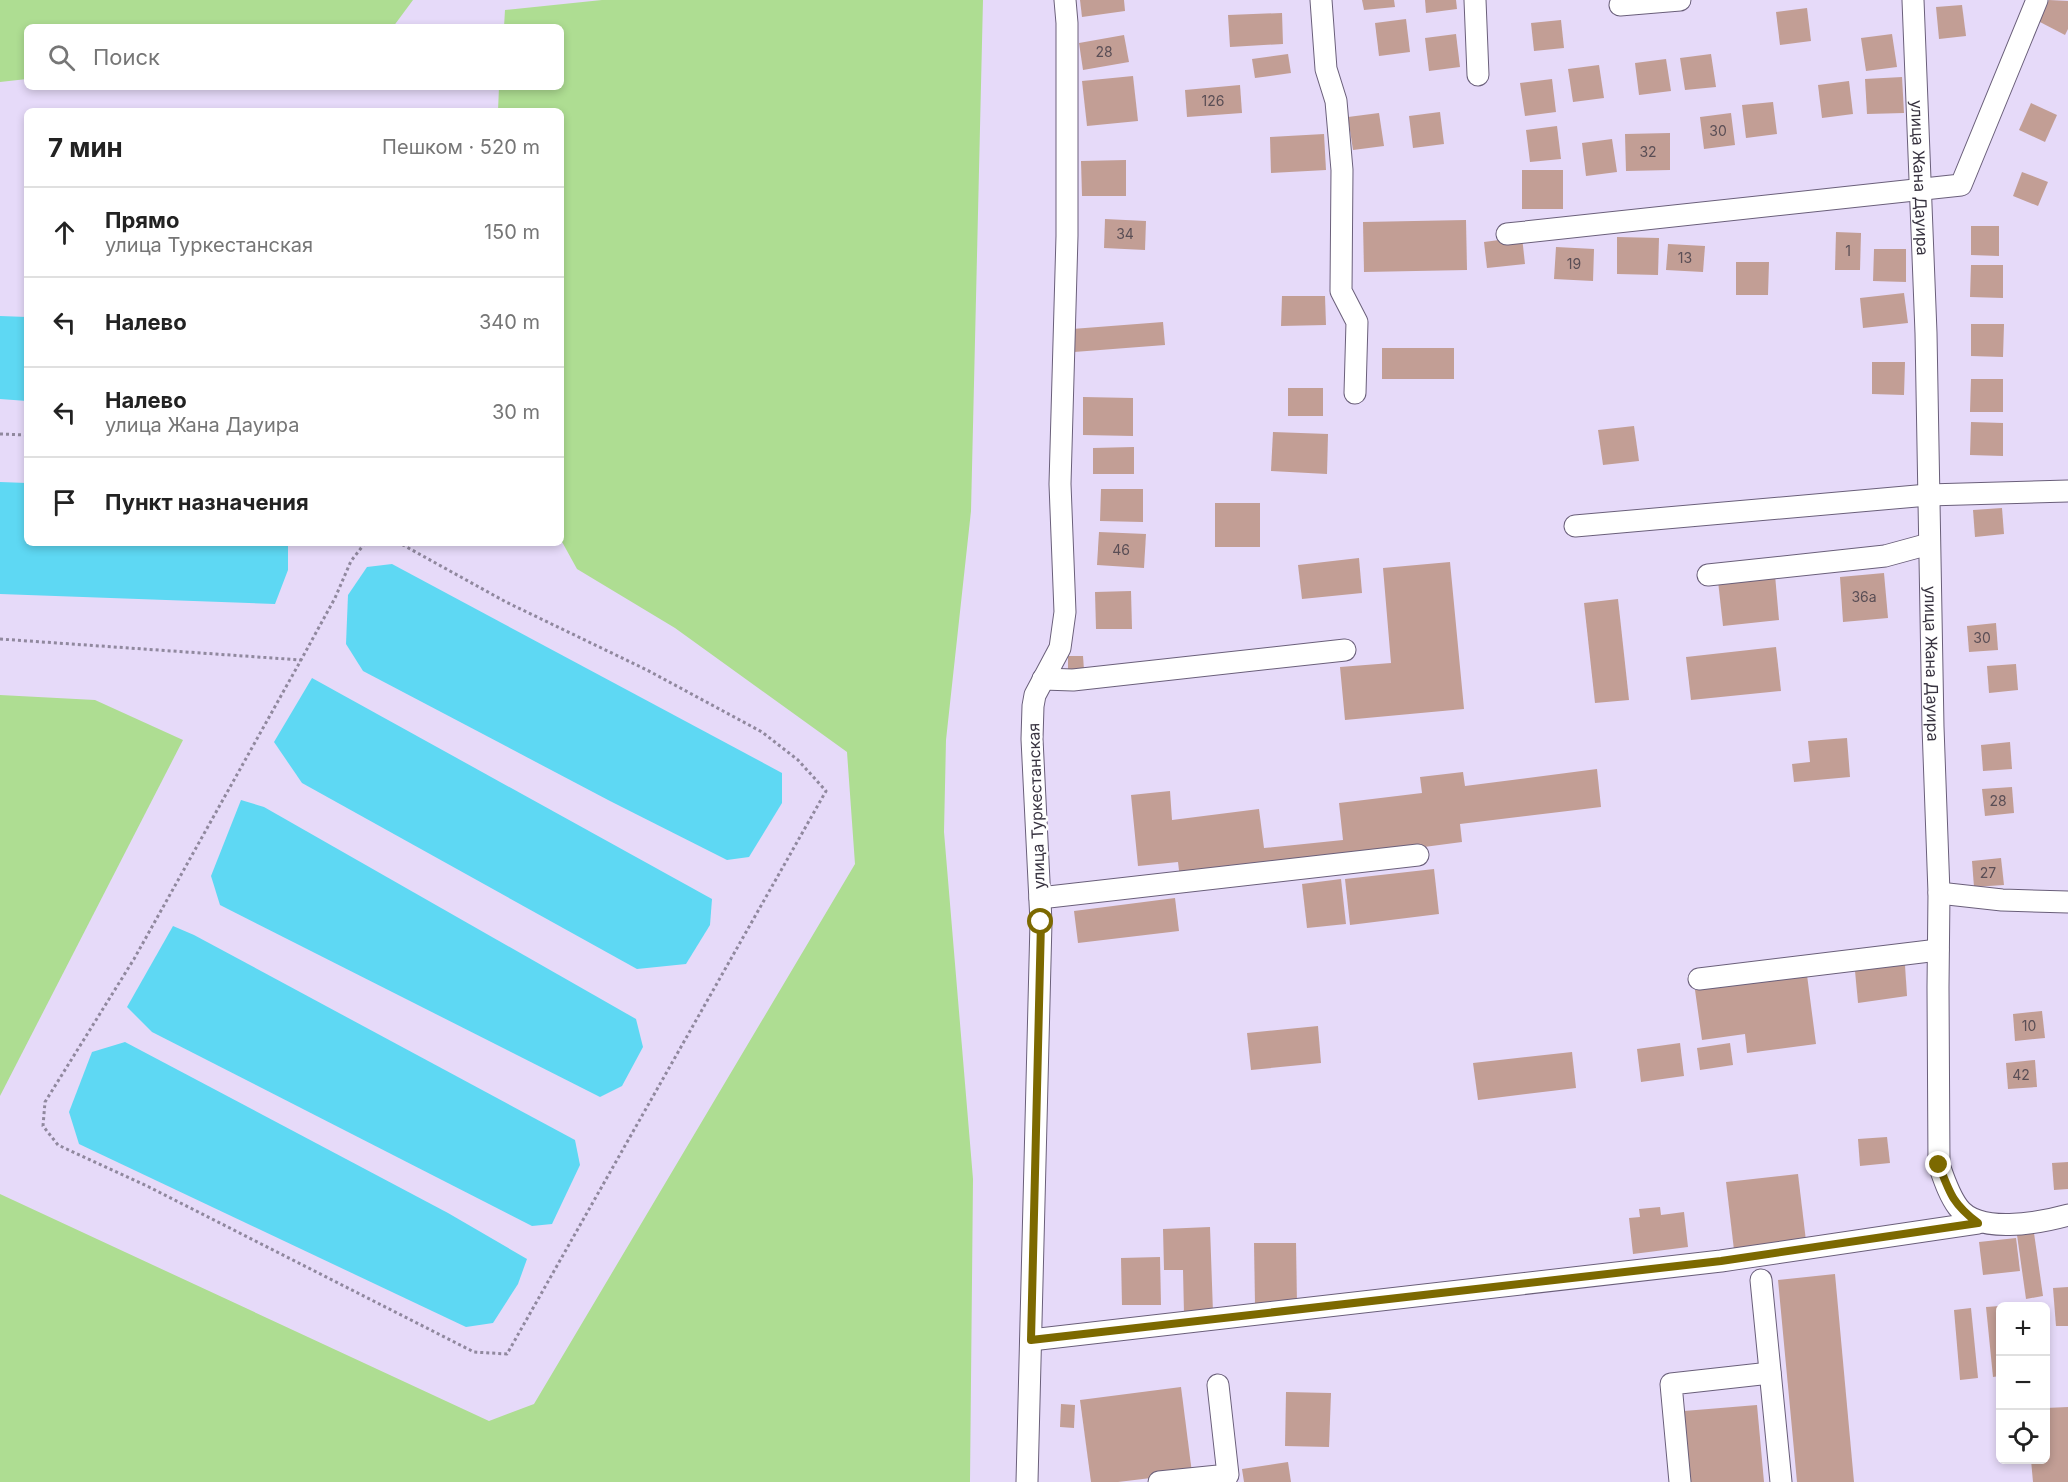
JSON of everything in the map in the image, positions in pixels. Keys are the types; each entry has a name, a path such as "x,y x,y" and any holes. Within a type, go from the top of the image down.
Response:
{"street":[{"path":"1065,0 1067,23 1067,236 1060,484 1065,612 1060,648 1043,679 1073,680 1345,650"},
{"path":"1320,0 1326,69 1336,101 1342,170 1341,291 1357,322 1355,393"},
{"path":"1475,0 1478,75"},
{"path":"1620,5 1680,0"},
{"name":"улица Жана Дауира","path":"1913,0 1926,333 1933,727 1939,893 1939,1165 1959,1209 1978,1223"},
{"path":"1507,234 1960,185 2037,0"},
{"path":"1575,526 1928,495 2068,491"},
{"path":"1708,575 1885,556 1929,544"},
{"name":"улица Туркестанская","path":"1027,1482 1041,922 1032,706 1043,679"},
{"path":"1040,898 1418,855"},
{"path":"1939,893 2002,900 2068,902"},
{"path":"1699,979 1938,950"},
{"path":"1031,1340 1721,1261 1978,1223 2018,1224 2068,1215"},
{"path":"1761,1280 1781,1482"},
{"path":"1680,1482 1671,1384 1770,1373"},
{"path":"1160,1482 1228,1475 1218,1385"}],"path":[{"path":"0,434 24,435"},
{"path":"363,546 351,561 335,598 302,660 134,959 45,1102 42,1126 58,1145 149,1187 474,1352 507,1354 826,791 798,760 762,732 647,670 506,602 405,546"},
{"path":"0,639 302,660"}],"green space":[{"path":"0,0 413,0 395,24 24,24 24,79 0,82"},
{"path":"602,0 983,0 971,511 946,740 944,832 973,1179 970,1482 0,1482 0,1194 489,1421 534,1404 855,864 847,752 675,628 577,569 564,545 564,108 498,108 499,90 564,90 564,24 504,24 505,10"},
{"path":"0,695 95,700 183,740 0,1096"}],"water":[{"path":"0,316 24,317 24,401 0,399"},
{"path":"0,482 24,483 24,546 288,546 288,570 275,604 0,594"},
{"path":"392,564 782,773 782,803 749,857 727,860 363,671 346,644 348,595 367,567"},
{"path":"312,678 712,899 710,925 686,964 637,969 302,783 274,742"},
{"path":"241,800 264,807 636,1019 643,1047 622,1086 600,1097 220,905 211,876"},
{"path":"173,926 194,935 575,1140 580,1165 552,1224 532,1226 152,1032 127,1007"},
{"path":"125,1042 448,1213 527,1259 518,1284 493,1323 466,1327 79,1144 69,1112 92,1052"}],"building":[{"path":"1080,0 1124,0 1125,11 1082,17"},
{"path":"1362,0 1394,0 1395,7 1364,10"},
{"path":"1425,0 1456,0 1457,9 1426,13"},
{"path":"2049,0 2068,1 2068,29 2065,35 2038,21"},
{"path":"1962,5 1966,36 1939,39 1936,7"},
{"path":"1807,8 1811,41 1780,45 1776,12"},
{"path":"1282,13 1283,44 1230,47 1228,15"},
{"path":"1406,19 1410,52 1379,56 1375,23"},
{"path":"1561,20 1564,48 1534,51 1531,23"},
{"path":"1456,34 1460,67 1429,71 1425,38"},
{"path":"1892,34 1897,67 1866,71 1861,38"},
{"path":"1124,35 1129,62 1083,70 1079,43"},
{"path":"1288,54 1291,73 1255,78 1252,59"},
{"path":"1711,54 1716,87 1685,90 1680,58"},
{"path":"1666,59 1671,91 1639,95 1635,63"},
{"path":"1599,65 1604,98 1573,102 1568,69"},
{"path":"1133,76 1138,121 1087,126 1082,81"},
{"path":"1902,77 1904,113 1867,114 1865,79"},
{"path":"1552,79 1556,112 1525,116 1520,83"},
{"path":"1849,81 1853,114 1822,118 1818,85"},
{"path":"1240,85 1242,113 1187,117 1185,90"},
{"path":"1773,102 1777,134 1746,138 1742,105"},
{"path":"2031,103 2057,115 2045,142 2019,130"},
{"path":"1440,112 1444,144 1413,148 1409,116"},
{"path":"1379,113 1384,146 1353,150 1348,117"},
{"path":"1731,113 1735,145 1704,149 1700,117"},
{"path":"1557,126 1561,159 1530,162 1526,130"},
{"path":"1670,133 1670,170 1626,171 1625,134"},
{"path":"1324,134 1326,170 1271,173 1270,137"},
{"path":"1612,139 1617,172 1586,176 1582,143"},
{"path":"1126,160 1126,196 1082,196 1081,161"},
{"path":"1522,170 1563,170 1563,209 1522,209"},
{"path":"2022,172 2048,182 2038,206 2013,196"},
{"path":"1105,219 1146,221 1145,250 1104,248"},
{"path":"1466,220 1467,270 1364,272 1363,222"},
{"path":"1971,226 1999,226 1999,256 1971,255"},
{"path":"1836,232 1861,233 1860,270 1835,270"},
{"path":"1522,237 1525,264 1487,268 1484,242"},
{"path":"1617,237 1659,238 1658,275 1617,274"},
{"path":"1668,244 1705,246 1703,272 1666,270"},
{"path":"1556,247 1594,249 1593,281 1554,279"},
{"path":"1874,249 1906,249 1906,282 1873,281"},
{"path":"1736,262 1769,262 1768,295 1736,295"},
{"path":"1971,265 2003,265 2003,298 1970,297"},
{"path":"1904,293 1908,323 1863,328 1860,298"},
{"path":"1282,296 1325,296 1326,325 1281,326"},
{"path":"1163,322 1165,345 1074,352 1072,329"},
{"path":"1971,324 2004,324 2003,357 1971,356"},
{"path":"1382,348 1454,348 1454,379 1382,379"},
{"path":"1872,362 1905,362 1904,395 1872,394"},
{"path":"1971,379 2003,379 2003,412 1970,412"},
{"path":"1288,388 1323,388 1323,416 1288,416"},
{"path":"1083,397 1133,398 1133,436 1083,435"},
{"path":"1971,422 2003,423 2003,456 1970,455"},
{"path":"1634,426 1639,461 1603,465 1598,430"},
{"path":"1273,432 1328,434 1327,474 1271,471"},
{"path":"1134,447 1134,474 1093,474 1093,448"},
{"path":"1101,489 1143,489 1143,522 1100,521"},
{"path":"1215,503 1260,503 1260,547 1215,547"},
{"path":"2002,508 2004,534 1975,537 1973,510"},
{"path":"1099,532 1146,534 1144,568 1097,565"},
{"path":"1359,558 1362,593 1302,599 1298,565"},
{"path":"1450,562 1464,709 1345,720 1340,667 1391,663 1383,568"},
{"path":"1884,573 1888,618 1843,622 1840,577"},
{"path":"1775,575 1779,620 1723,626 1718,581"},
{"path":"1131,591 1132,629 1096,629 1095,592"},
{"path":"1618,599 1629,700 1595,703 1584,603"},
{"path":"1996,623 1998,650 1969,652 1967,626"},
{"path":"1776,647 1781,691 1691,700 1686,657"},
{"path":"1068,656 1083,656 1084,670 1068,671"},
{"path":"2016,664 2018,690 1989,693 1987,666"},
{"path":"1847,738 1850,777 1794,782 1792,764 1810,762 1808,741"},
{"path":"2010,742 2012,769 1983,771 1981,745"},
{"path":"1597,769 1601,807 1460,824 1462,842 1180,879 1178,862 1138,866 1131,795 1170,791 1172,820 1259,809 1264,848 1343,840 1339,803 1422,793 1420,777 1463,772 1465,786"},
{"path":"2012,787 2014,813 1985,816 1982,789"},
{"path":"2001,858 2004,885 1974,887 1972,861"},
{"path":"1434,869 1439,914 1350,925 1345,879"},
{"path":"1341,879 1346,924 1307,928 1302,884"},
{"path":"1175,898 1179,931 1078,943 1074,911"},
{"path":"1905,965 1907,996 1858,1003 1855,971"},
{"path":"1807,975 1816,1044 1747,1053 1745,1034 1702,1040 1695,990"},
{"path":"2042,1011 2045,1038 2015,1041 2013,1014"},
{"path":"1318,1026 1321,1063 1251,1070 1247,1033"},
{"path":"1680,1043 1684,1076 1641,1082 1637,1049"},
{"path":"1730,1043 1733,1065 1700,1070 1697,1048"},
{"path":"1572,1052 1576,1088 1478,1100 1473,1063"},
{"path":"2035,1060 2037,1087 2008,1089 2006,1063"},
{"path":"1887,1137 1890,1163 1860,1166 1858,1139"},
{"path":"2068,1162 2068,1189 2054,1190 2052,1163"},
{"path":"1798,1174 1806,1241 1734,1250 1726,1182"},
{"path":"1660,1207 1661,1215 1684,1212 1688,1247 1633,1254 1629,1218 1640,1217 1639,1209"},
{"path":"1210,1227 1213,1313 1184,1314 1183,1270 1164,1270 1163,1229"},
{"path":"2034,1233 2043,1296 2026,1299 2017,1235"},
{"path":"2016,1238 2020,1271 1983,1275 1979,1242"},
{"path":"1254,1243 1296,1243 1297,1304 1255,1304"},
{"path":"1160,1257 1161,1305 1122,1305 1121,1258"},
{"path":"1835,1274 1854,1482 1797,1482 1778,1280"},
{"path":"2068,1287 2068,1326 2056,1326 2053,1288"},
{"path":"1996,1306 1996,1377 1993,1377 1986,1307"},
{"path":"1971,1308 1978,1378 1960,1380 1954,1310"},
{"path":"1181,1387 1192,1473 1118,1482 1091,1482 1080,1400"},
{"path":"1286,1392 1331,1393 1329,1447 1285,1446"},
{"path":"1061,1404 1075,1405 1074,1428 1060,1427"},
{"path":"1757,1405 1764,1482 1690,1482 1684,1411"},
{"path":"2068,1407 2068,1482 2033,1482 2031,1464 2050,1464 2050,1408"},
{"path":"1288,1462 1291,1482 1244,1482 1242,1469"}],"route":[{"path":"1041,922 1031,1340 1721,1261 1978,1223 1959,1209 1939,1165"}]}
